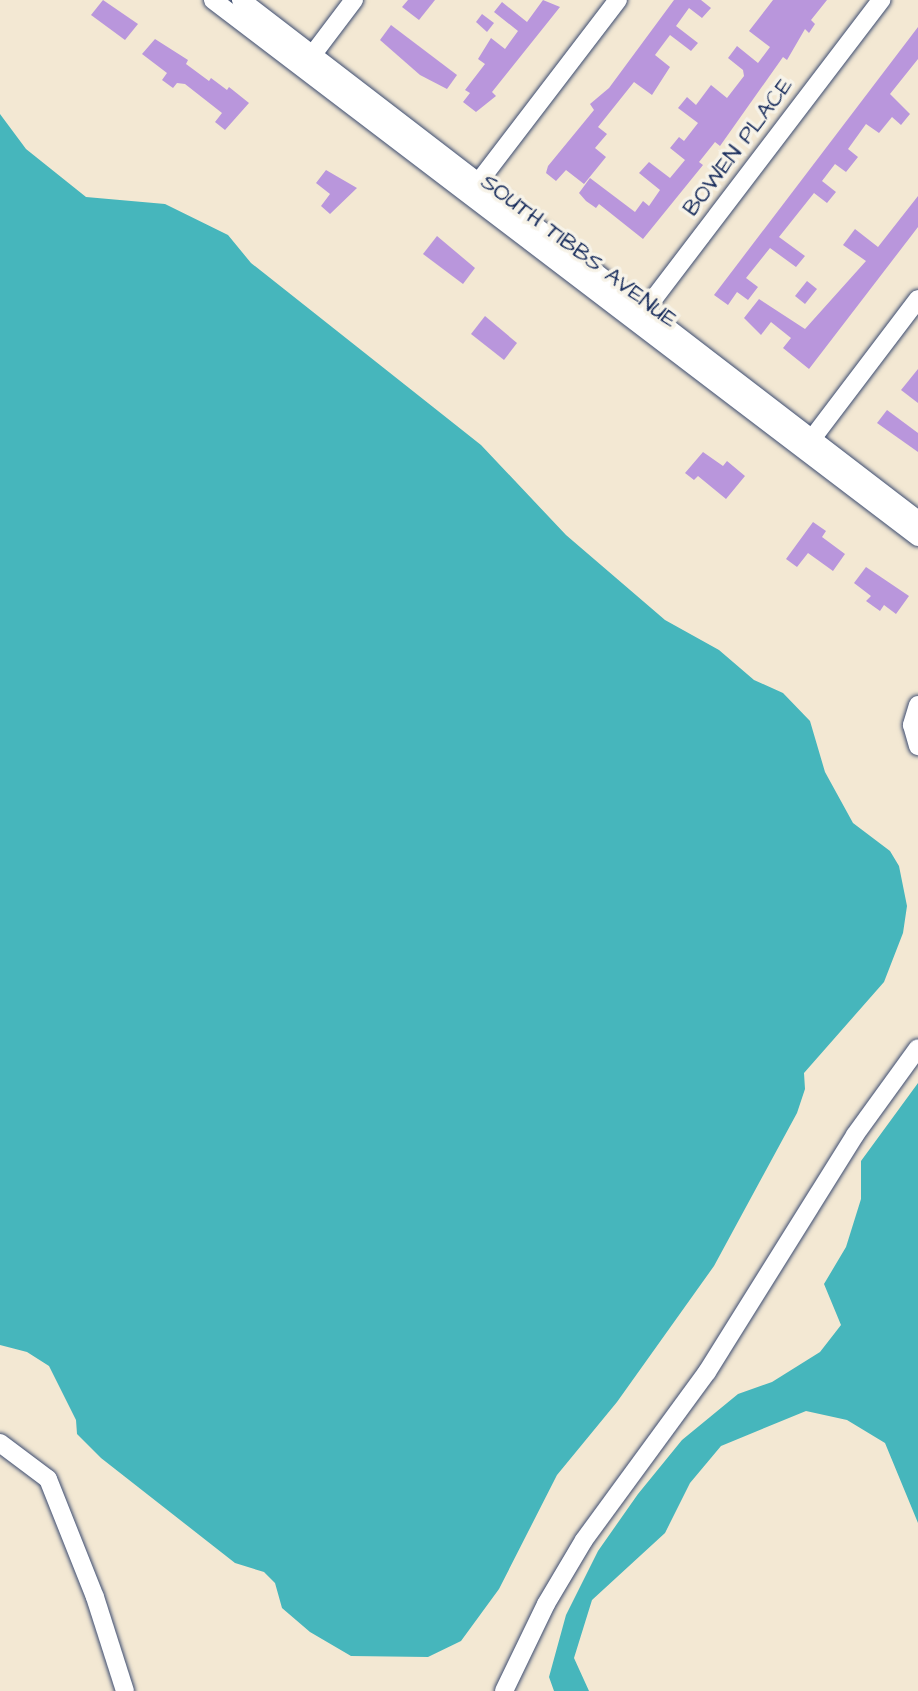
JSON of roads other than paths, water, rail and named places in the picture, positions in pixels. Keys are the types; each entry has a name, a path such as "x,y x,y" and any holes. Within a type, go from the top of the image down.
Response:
{"street":[{"name":"SOUTH TIBBS AVENUE","path":"213,0 479,183 640,317"},
{"name":"SOUTH TIBBS AVENUE","path":"241,0 306,62 467,198 640,317 808,444 918,520"},
{"path":"306,62 354,0"},
{"path":"467,198 618,0"},
{"name":"BOWEN PLACE","path":"640,317 881,0"},
{"path":"808,444 918,299"},
{"name":"SOUTH TIBBS AVENUE","path":"808,444 918,537"},
{"path":"918,705 912,725 918,746"},
{"path":"504,1691 546,1604 584,1540 707,1372 855,1135 918,1048"},
{"path":"0,1443 48,1479 95,1597 125,1691"}],"water":[{"path":"0,114 26,149 86,197 165,204 228,235 251,263 481,445 566,535 665,620 719,650 754,680 783,693 810,721 825,772 853,823 890,851 899,866 907,906 903,933 884,982 804,1073 805,1089 797,1113 714,1266 617,1402 557,1475 499,1589 461,1641 428,1657 351,1656 310,1632 282,1608 275,1583 264,1572 235,1563 101,1458 77,1434 76,1420 49,1366 27,1352 0,1345"},
{"path":"918,1083 918,1523 885,1443 847,1420 806,1411 721,1446 690,1483 665,1533 592,1600 574,1658 589,1691 554,1691 549,1677 566,1615 598,1551 638,1494 682,1440 738,1394 772,1382 820,1352 841,1325 824,1284 846,1247 861,1199 861,1161"}]}
